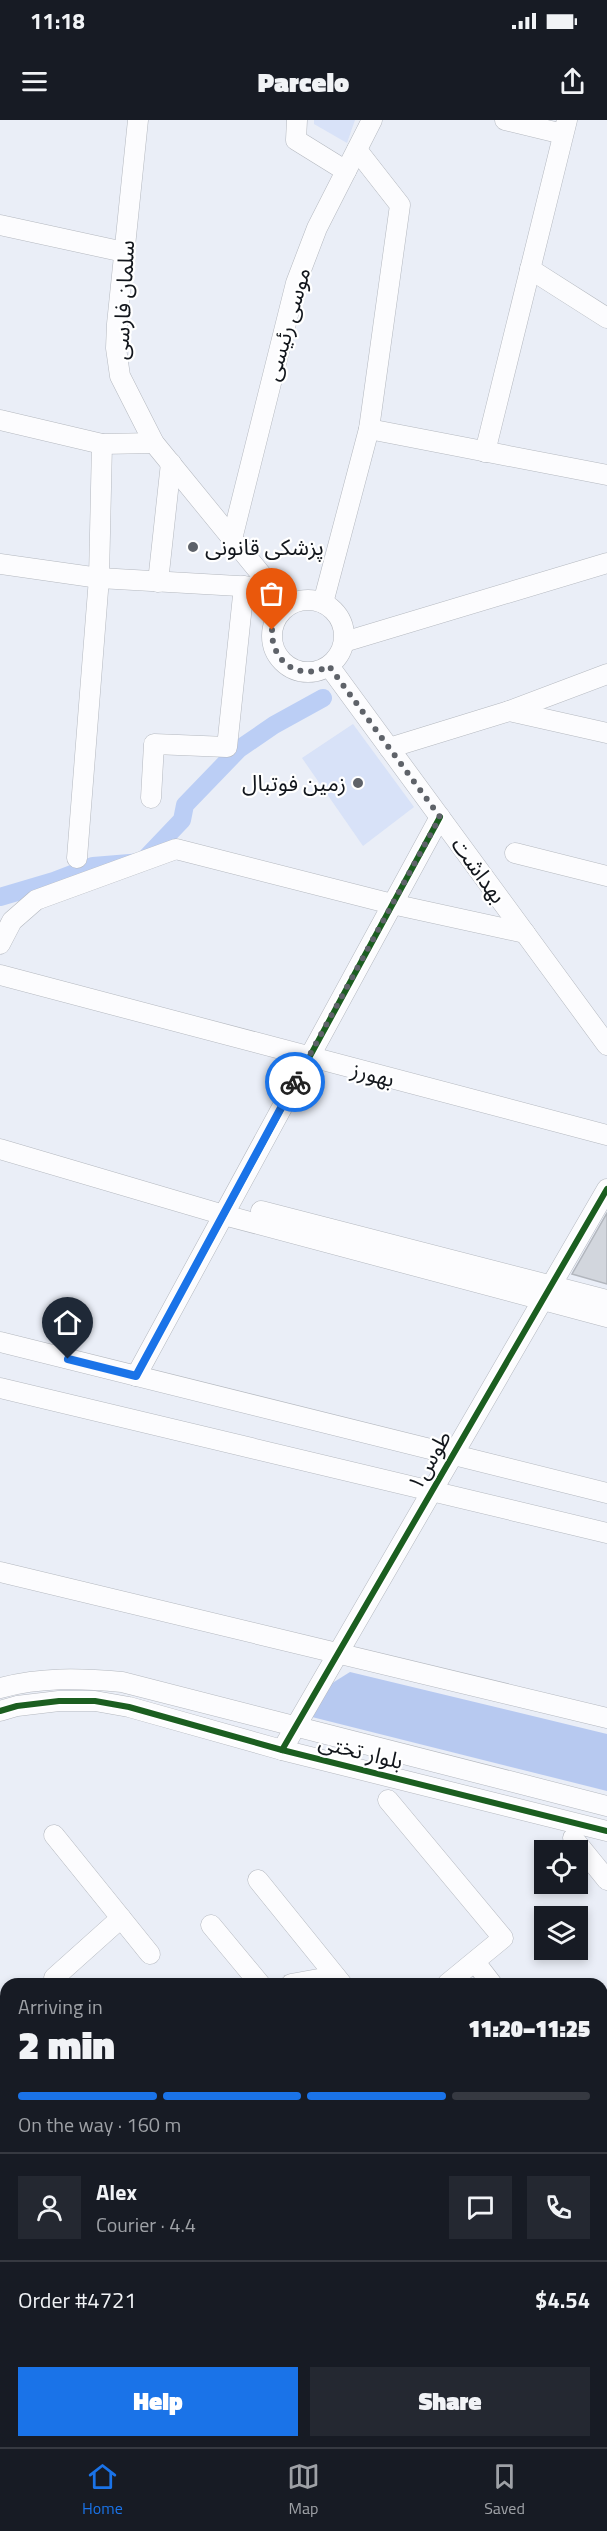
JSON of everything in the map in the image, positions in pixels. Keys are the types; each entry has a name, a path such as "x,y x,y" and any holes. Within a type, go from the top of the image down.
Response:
{"street":[{"name":"سلمان فارسی","path":"138,120 116,348 120,376 154,443 287,606"},
{"path":"297,120 296,140 346,171"},
{"name":"موسی رئیسی","path":"232,539 296,283 317,228 372,120"},
{"path":"485,452 565,127 505,120"},
{"path":"323,603 369,429 400,204 357,150"},
{"path":"0,225 124,252"},
{"path":"530,269 607,318"},
{"path":"0,420 102,444 154,443"},
{"path":"369,429 607,475"},
{"path":"77,858 99,578 102,444"},
{"path":"158,582 171,463"},
{"path":"344,642 607,563"},
{"path":"0,564 99,578 272,588"},
{"path":"151,798 154,744 227,747 244,586"},
{"path":"304,600 323,603 338,615 344,632 344,642 336,659 329,666 321,670 302,672 293,669 278,657 274,648 272,630 280,612 287,606 304,600"},
{"name":"بهداشت","path":"329,666 607,1045"},
{"path":"389,748 509,711 607,674"},
{"path":"509,711 607,733"},
{"path":"136,1376 440,817"},
{"path":"0,944 12,921 36,900 176,849 392,904 525,933"},
{"path":"515,853 607,876"},
{"name":"بهورز","path":"0,975 607,1135"},
{"path":"0,1149 546,1294 607,1317"},
{"name":"طوس۱","path":"282,1750 607,1189"},
{"path":"546,1294 607,1300"},
{"path":"0,1342 607,1493"},
{"path":"0,1388 607,1533"},
{"path":"0,1572 607,1718"},
{"name":"بلوار تختی","path":"0,1688 49,1678 86,1678 122,1683 607,1806"},
{"name":"بلوار تختی","path":"0,1711 17,1706 59,1701 95,1701 129,1707 282,1750 607,1831"},
{"path":"388,1800 503,1938 455,1978"},
{"path":"54,1835 150,1954"},
{"path":"573,1838 607,1880"},
{"path":"258,1880 336,1978"},
{"path":"54,1978 120,1918"},
{"path":"211,1925 255,1978"},
{"path":"475,1962 487,1978"}],"shaded area":[{"path":"314,120 355,120 347,143 314,124"},
{"name":"زمین فوتبال","path":"353,724 414,807 363,846 302,758"},
{"path":"350,1672 607,1734 607,1791 304,1715 318,1692"}],"building":[{"path":"607,1213 607,1284 572,1274"}],"waterway":[{"path":"0,897 54,881 93,866 142,862 182,820 185,805 239,749 274,725 323,698"}],"cycle path":[{"path":"136,1376 440,817"},
{"path":"282,1750 607,1189"},
{"path":"0,1711 17,1706 59,1701 95,1701 129,1707 282,1750 607,1831"}],"way so far":[{"path":"272,630 274,648 278,657 285,664 302,672 321,670 329,666 440,817 295,1082"}],"place":[{"name":"پزشکی قانونی","path":"193,547"},
{"name":"زمین فوتبال","path":"358,783"}],"route":[{"path":"68,1359 136,1376 295,1082"}]}
